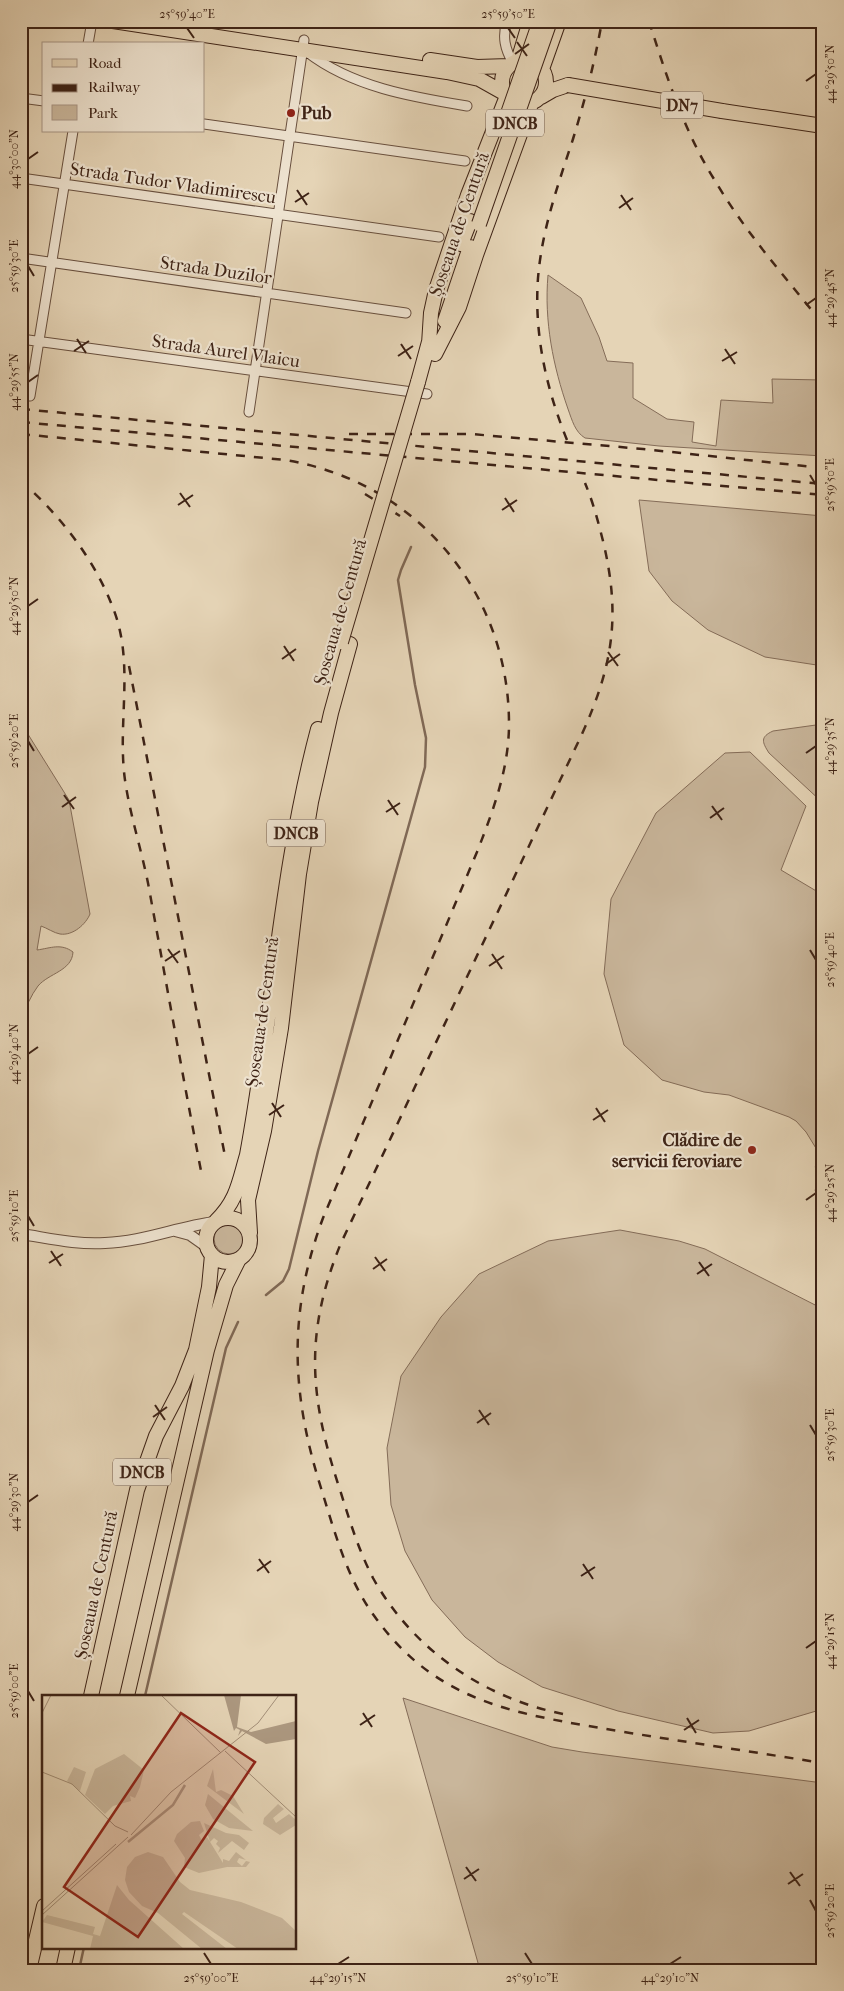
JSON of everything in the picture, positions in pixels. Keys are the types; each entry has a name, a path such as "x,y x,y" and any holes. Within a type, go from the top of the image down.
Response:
{"main road":[{"name":"DN7","path":"113,21 477,67 528,61 568,86 823,126"},
{"name":"DN7","path":"174,21 479,79 506,94 519,104 536,100 553,90 568,86"},
{"path":"432,349 431,313 436,290 468,195 506,94 502,87 503,76 513,64 530,21"},
{"name":"Șoseaua de Centură","path":"91,1695 137,1490 156,1436 182,1386 196,1350 208,1294 209,1251 205,1237 207,1231 228,1208 235,1197 247,1155 304,789 310,761 424,386 432,349 453,293 474,222 540,21"},
{"name":"Șoseaua de Centură","path":"474,222 550,21"},
{"path":"432,349 459,307 476,255 536,100 546,84 543,72 559,21"},
{"name":"Șoseaua de Centură","path":"127,1695 219,1304 238,1259 246,1252 249,1246 248,1200 264,1131 281,1028 299,874 311,802 346,643"},
{"path":"215,1221 229,1217 236,1218 247,1227 250,1233"},
{"path":"209,1251 222,1261 227,1262 238,1259"},
{"path":"29,1970 42,1915"},
{"path":"63,1970 68,1948"}],"street":[{"path":"88,42 92,21"},
{"path":"507,21 505,43 507,53 513,64"},
{"path":"304,45 318,61 366,83 399,93 467,106"},
{"path":"249,412 304,45"},
{"path":"21,98 42,101"},
{"path":"205,124 465,161"},
{"path":"30,396 66,184 73,132"},
{"name":"Strada Tudor Vladimirescu","path":"21,178 439,238"},
{"name":"Strada Duzilor","path":"21,258 406,313"},
{"name":"Strada Aurel Vlaicu","path":"21,338 255,371 424,386"},
{"path":"21,1234 82,1243 105,1244 215,1221"},
{"path":"174,1231 190,1235 209,1251"}],"green space":[{"path":"548,275 581,298 599,337 607,361 633,363 633,398 667,419 694,422 692,442 716,446 721,400 773,403 772,379 823,380 823,456 659,446 585,438 576,429 572,421 554,360 547,309"},
{"path":"639,500 823,516 823,666 765,657 708,630 672,601 649,571"},
{"path":"21,661 28,681 21,702"},
{"path":"21,723 69,800 90,914 82,925 70,933 58,933 41,926 37,950 56,947 69,949 73,952 72,958 69,964 38,986 21,1018"},
{"path":"823,724 823,803 769,753 765,746 764,738 773,731"},
{"path":"750,752 806,806 781,870 823,895 823,1196 817,1195 815,1190 821,1181 822,1175 815,1167 822,1158 806,1132 796,1121 729,1095 704,1092 662,1080 624,1045 604,974 611,899 656,813 725,753"},
{"path":"229,1224 240,1228 244,1239 240,1250 229,1254 218,1250 214,1239 218,1228"},
{"path":"620,1230 679,1241 705,1249 823,1309 823,1709 749,1731 713,1733 618,1711 542,1687 498,1662 465,1637 432,1600 405,1551 391,1505 387,1448 401,1376 441,1317 479,1274 548,1241"},
{"path":"403,1698 552,1747 823,1783 823,1970 480,1970"}],"waterway":[{"path":"266,1295 283,1281 289,1269 318,1151 425,767 426,738 415,685 398,580 411,547"},
{"path":"145,1695 226,1348 238,1322"},
{"path":"79,1970 84,1948"}],"railway":[{"path":"567,440 553,401 543,360 538,320 538,278 547,225 586,95 602,21"},
{"path":"649,21 677,102 703,161 749,231 814,313 823,321"},
{"path":"21,409 823,484"},
{"path":"21,422 823,495"},
{"path":"21,434 285,460 332,472 375,491 413,518 446,550 472,588 492,630 505,675 509,724 506,757 499,790 477,852 323,1218 304,1286 299,1320 299,1386 311,1453 331,1522 349,1571 365,1602 401,1648 428,1671 458,1689 489,1703 522,1713 556,1720 823,1763"},
{"path":"349,434 471,434 643,449 823,468"},
{"path":"21,481 63,523 75,539 97,573 113,608 120,629 124,672 123,758 125,780 148,883 202,1176"},
{"path":"563,1714 534,1707 506,1696 479,1683 453,1667 408,1627 389,1604 368,1568 344,1504 323,1428 317,1398 315,1368 316,1338 321,1308 341,1243 582,734 601,685 611,640 612,593 603,541 585,483"},
{"path":"365,494 400,516"},
{"path":"129,666 225,1156"}],"place":[{"name":"Pub","path":"291,113"},
{"name":"Clădire de servicii feroviare","path":"752,1150"}]}
